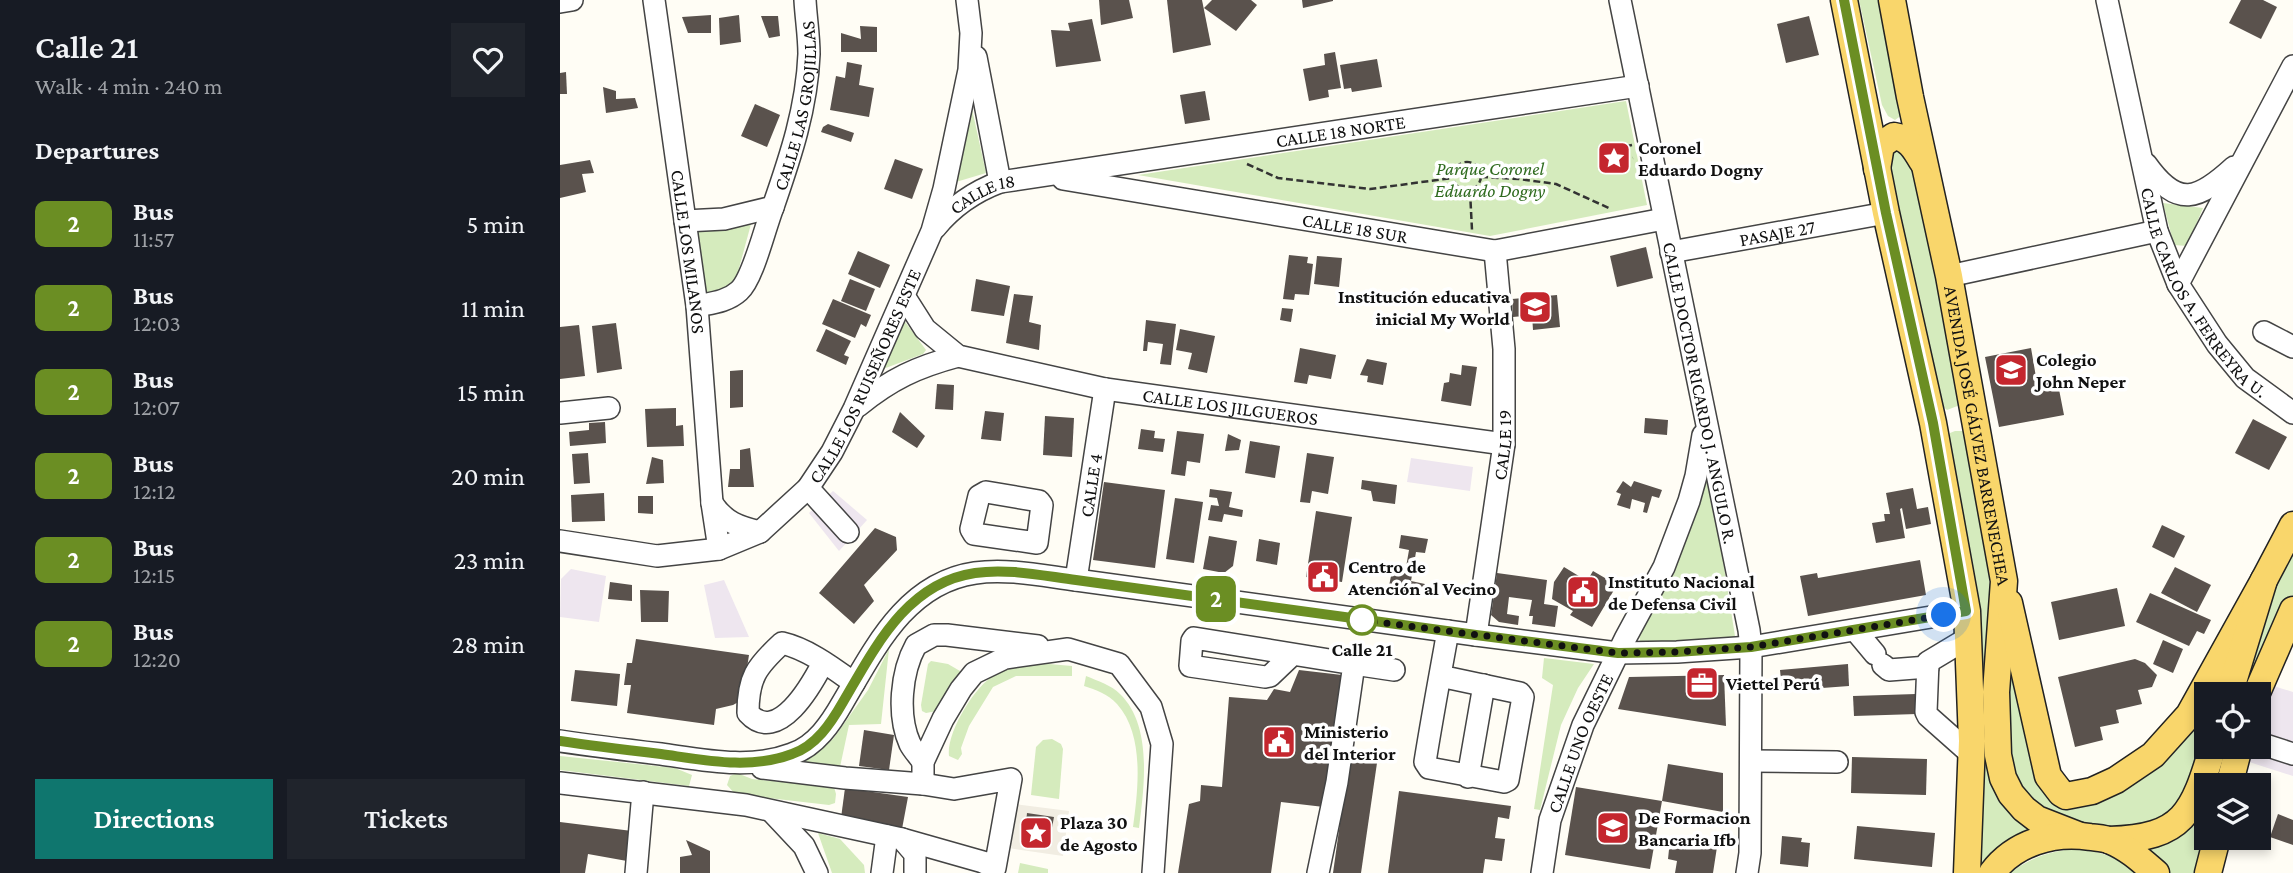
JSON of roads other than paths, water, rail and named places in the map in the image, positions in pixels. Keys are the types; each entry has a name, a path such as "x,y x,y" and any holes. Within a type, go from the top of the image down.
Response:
{"main road":[{"name":"AVENIDA JOSÉ GÁLVEZ BARRENECHEA","path":"1844,0 1877,171 1933,423 1966,611 1972,755 1967,873"},
{"name":"AVENIDA JOSÉ GÁLVEZ BARRENECHEA","path":"1892,0 1949,276 2004,581 1996,692 1998,755 2003,778 2011,794 2037,819 2078,835"},
{"path":"1863,100 1881,120 1894,123 1905,116 1910,97"},
{"path":"1877,171 1881,145 1894,136 1903,137 1911,144 1925,165"},
{"path":"1933,423 1974,416"},
{"path":"2004,581 2048,776 2066,796 2092,791 2116,780 2153,755 2189,715 2293,525"},
{"path":"2233,682 2264,580"},
{"path":"2262,682 2293,610"},
{"path":"1992,873 1999,863 2014,852 2033,842 2053,837 2078,835 2109,840 2156,835 2184,817 2197,797 2209,759"},
{"path":"2109,840 2133,853 2156,873"},
{"path":"2208,873 2214,850"}],"street":[{"path":"560,2 572,0"},
{"name":"CALLE LOS MILANOS","path":"654,0 697,306 712,503 719,549"},
{"name":"CALLE LAS GROJILLAS","path":"697,306 725,300 741,290 754,265 794,145 804,94 809,53 805,0"},
{"name":"CALLE LOS RUISEÑORES ESTE","path":"560,541 657,556 719,549 760,532 808,488 832,452 854,409 932,231 944,190 969,70 971,33 967,0"},
{"name":"CALLE DOCTOR RICARDO J. ANGULO R.","path":"1620,0 1751,647 1750,853 1747,873"},
{"name":"CALLE CARLOS A. FERREYRA U.","path":"2107,0 2157,231 2178,284 2217,344 2245,378 2293,413"},
{"path":"971,33 1000,182"},
{"path":"2178,284 2293,66"},
{"name":"CALLE 18 NORTE","path":"1044,176 1637,86"},
{"name":"CALLE CARLOS A. FERREYRA U.","path":"2140,156 2160,183 2177,194 2195,195 2212,187 2246,156"},
{"name":"CALLE 18","path":"932,231 948,212 965,198 1000,182 1044,176"},
{"name":"CALLE 18 SUR","path":"1044,176 1495,251 1664,219"},
{"name":"CALLE LAS GROJILLAS","path":"685,221 724,219 773,207"},
{"name":"PASAJE 27","path":"1671,252 1886,213"},
{"path":"1949,276 2157,231"},
{"name":"CALLE 19","path":"1476,635 1504,444 1504,349 1495,251"},
{"name":"CALLE LOS JILGUEROS","path":"904,296 925,329 958,356 1105,389 1504,444"},
{"path":"2264,332 2293,347"},
{"name":"CALLE LOS JILGUEROS","path":"854,409 883,385 925,365 958,356"},
{"name":"CALLE 4","path":"1076,580 1105,389"},
{"path":"560,412 609,408"},
{"name":"CALLE UNO OESTE","path":"1542,873 1550,820 1583,726 1664,567 1696,476 1706,423"},
{"path":"808,488 849,532"},
{"path":"712,503 719,513 735,526 760,532"},
{"path":"1002,573 1005,538"},
{"path":"560,741 747,763 776,760 795,753 810,746 836,715 885,632 924,592 951,579 976,573 1076,580 1618,653 1751,647 1966,611"},
{"path":"1855,630 1889,670 1928,667"},
{"path":"1440,676 1520,693 1523,696 1508,780 1504,782 1468,777 1429,768 1425,762 1440,676 1448,631"},
{"path":"923,762 911,746 906,731 905,675 916,645 934,635 957,635 1068,649 1119,664 1151,707 1162,744 1153,873"},
{"path":"1968,638 1929,661 1926,714 1972,755"},
{"path":"923,784 923,762 943,719 961,688 974,673 1004,658 1068,649"},
{"path":"1190,666 1265,677 1291,656 1394,670"},
{"path":"823,663 854,683"},
{"path":"1318,873 1337,782 1354,664"},
{"path":"1468,777 1483,685"},
{"path":"2271,747 2293,754"},
{"path":"710,799 713,761"},
{"path":"1751,761 1837,762"},
{"path":"560,783 747,805 773,813 894,838 983,862 995,868 1011,779 954,789 766,769 747,763"},
{"path":"636,873 643,792"},
{"path":"773,813 804,845 817,873"},
{"path":"883,873 894,838"},
{"path":"894,838 915,854 915,873"}],"place":[{"name":"Coronel Eduardo Dogny","path":"1614,158"},
{"name":"Institución educativa inicial My World","path":"1535,307"},
{"name":"Colegio John Neper","path":"2011,370"},
{"name":"Centro de Atención al Vecino","path":"1323,577"},
{"name":"Instituto Nacional de Defensa Civil","path":"1583,592"},
{"name":"Calle 21","path":"1362,620"},
{"name":"Viettel Perú","path":"1702,683"},
{"name":"Ministerio del Interior","path":"1279,742"},
{"name":"De Formacion Bancaria Ifb","path":"1613,828"},
{"name":"Plaza 30 de Agosto","path":"1036,833"}],"park label":[{"name":"Parque Coronel Eduardo Dogny","path":"1490,179"}]}
